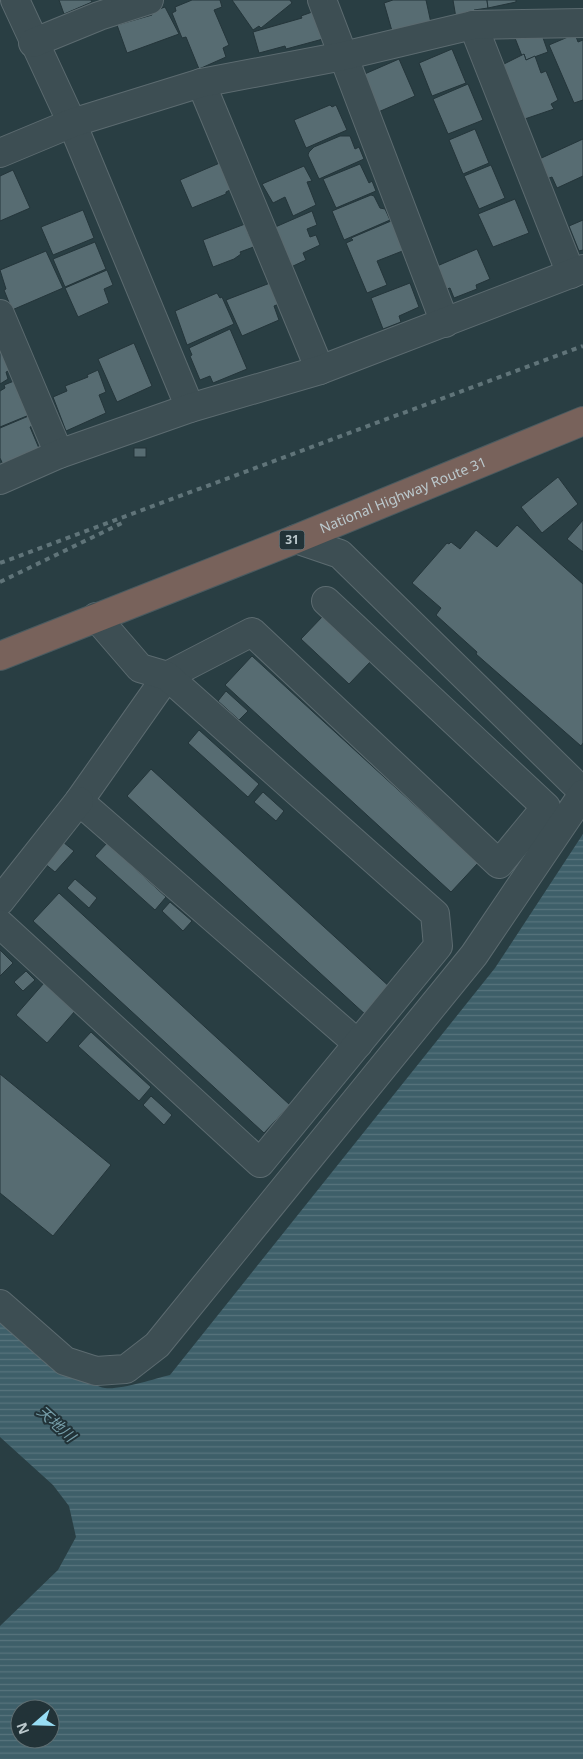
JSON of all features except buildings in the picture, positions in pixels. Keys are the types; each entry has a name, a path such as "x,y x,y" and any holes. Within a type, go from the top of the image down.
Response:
{"highway":[{"name":"National Highway Route 31","path":"0,656 296,539 583,421"}],"street":[{"path":"15,0 33,43 72,123 190,408"},
{"path":"33,43 99,16 149,0"},
{"path":"322,0 446,323"},
{"path":"0,153 72,123 202,83 343,56 473,25 583,23"},
{"path":"0,480 60,454 190,408 320,370 577,272 473,25"},
{"path":"202,83 320,370"},
{"path":"0,314 60,454"},
{"path":"0,1304 65,1362 96,1371 126,1369 157,1345 474,955 583,793 340,554 296,539"},
{"path":"0,901 80,801 167,676 252,632 499,864 546,807 326,601"},
{"path":"0,924 260,1163 438,946 435,914 167,676 140,668 96,617"},
{"path":"80,801 358,1044"}],"water":[{"name":"天地川","path":"583,834 583,1759 0,1759 0,1626 58,1570 76,1537 69,1506 53,1485 0,1437 0,1310 66,1366 93,1384 111,1388 137,1384 170,1375 495,968"}],"railway":[{"path":"0,563 583,346"},
{"path":"0,582 122,523"}]}
